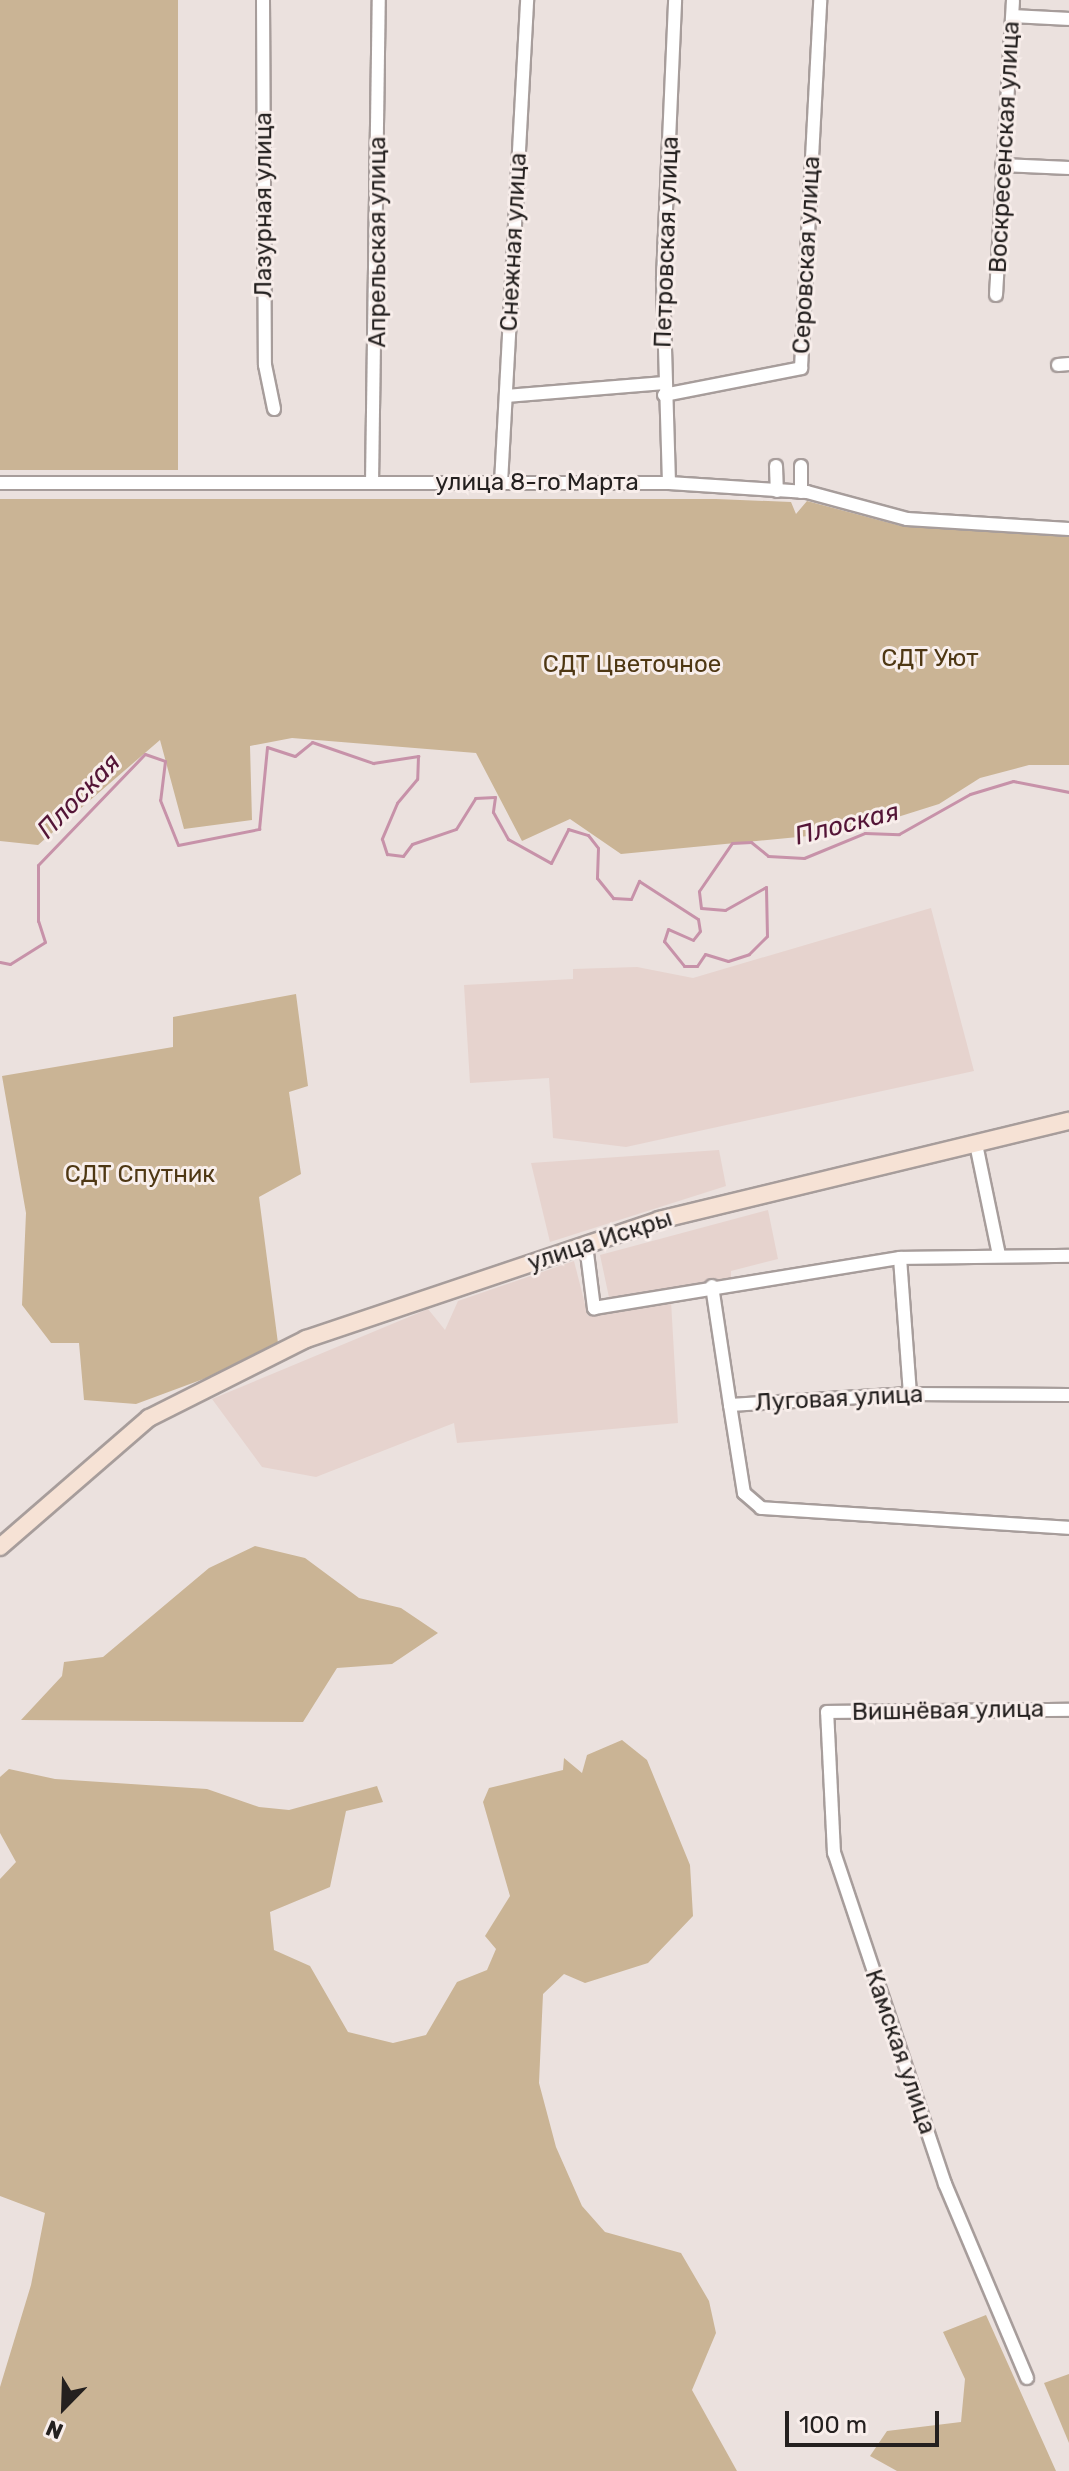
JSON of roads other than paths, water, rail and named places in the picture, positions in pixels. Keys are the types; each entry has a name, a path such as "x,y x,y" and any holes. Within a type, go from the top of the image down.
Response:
{"main road":[{"name":"улица Искры","path":"0,1547 149,1418 306,1339 586,1245 783,1187 1069,1121"}],"street":[{"name":"Лазурная улица","path":"263,0 265,365 274,409"},
{"name":"Апрельская улица","path":"372,483 379,0"},
{"name":"Снежная улица","path":"501,483 527,0"},
{"name":"Петровская улица","path":"669,483 664,389 675,0"},
{"name":"Серовская улица","path":"664,389 801,368 820,0"},
{"name":"Воскресенская улица","path":"996,295 1013,0"},
{"path":"1013,16 1069,19"},
{"path":"1002,165 1069,168"},
{"path":"506,396 664,389"},
{"path":"776,466 777,491"},
{"path":"801,466 801,492"},
{"name":"улица 8-го Марта","path":"0,483 669,483 801,492 907,519 1069,529"},
{"path":"976,1144 999,1255"},
{"path":"586,1245 594,1308 712,1286 900,1258 1069,1256"},
{"path":"900,1258 910,1394"},
{"name":"Луговая улица","path":"712,1286 730,1405 910,1394 1069,1395"},
{"path":"730,1405 744,1493 761,1508 1069,1528"},
{"name":"Вишнёвая улица","path":"827,1712 1069,1710"},
{"name":"Камская улица","path":"827,1712 834,1853 945,2184 1027,2378"}],"waterway":[{"name":"Плоская","path":"0,962 10,964 45,942 38,921 38,865 145,754 165,761 160,800 178,845 259,829 267,747 295,756 312,742 373,763 418,756 417,779 397,803 382,839 387,854 403,856 412,844 456,829 475,798 495,797 493,812 508,839 551,863 568,829 588,835 598,848 597,878 613,898 631,899 639,881 698,919 700,931 693,940 668,929 664,941 684,966 697,966 705,954 728,961 749,954 767,936 766,887 725,910 701,908 699,891 732,843 751,842 768,856 804,858 865,833 899,834 970,794 1013,781 1069,792"}],"park label":[{"name":"СДТ Уют","path":"930,659"},
{"name":"СДТ Цветочное","path":"632,665"},
{"name":"СДТ Спутник","path":"140,1175"}]}
